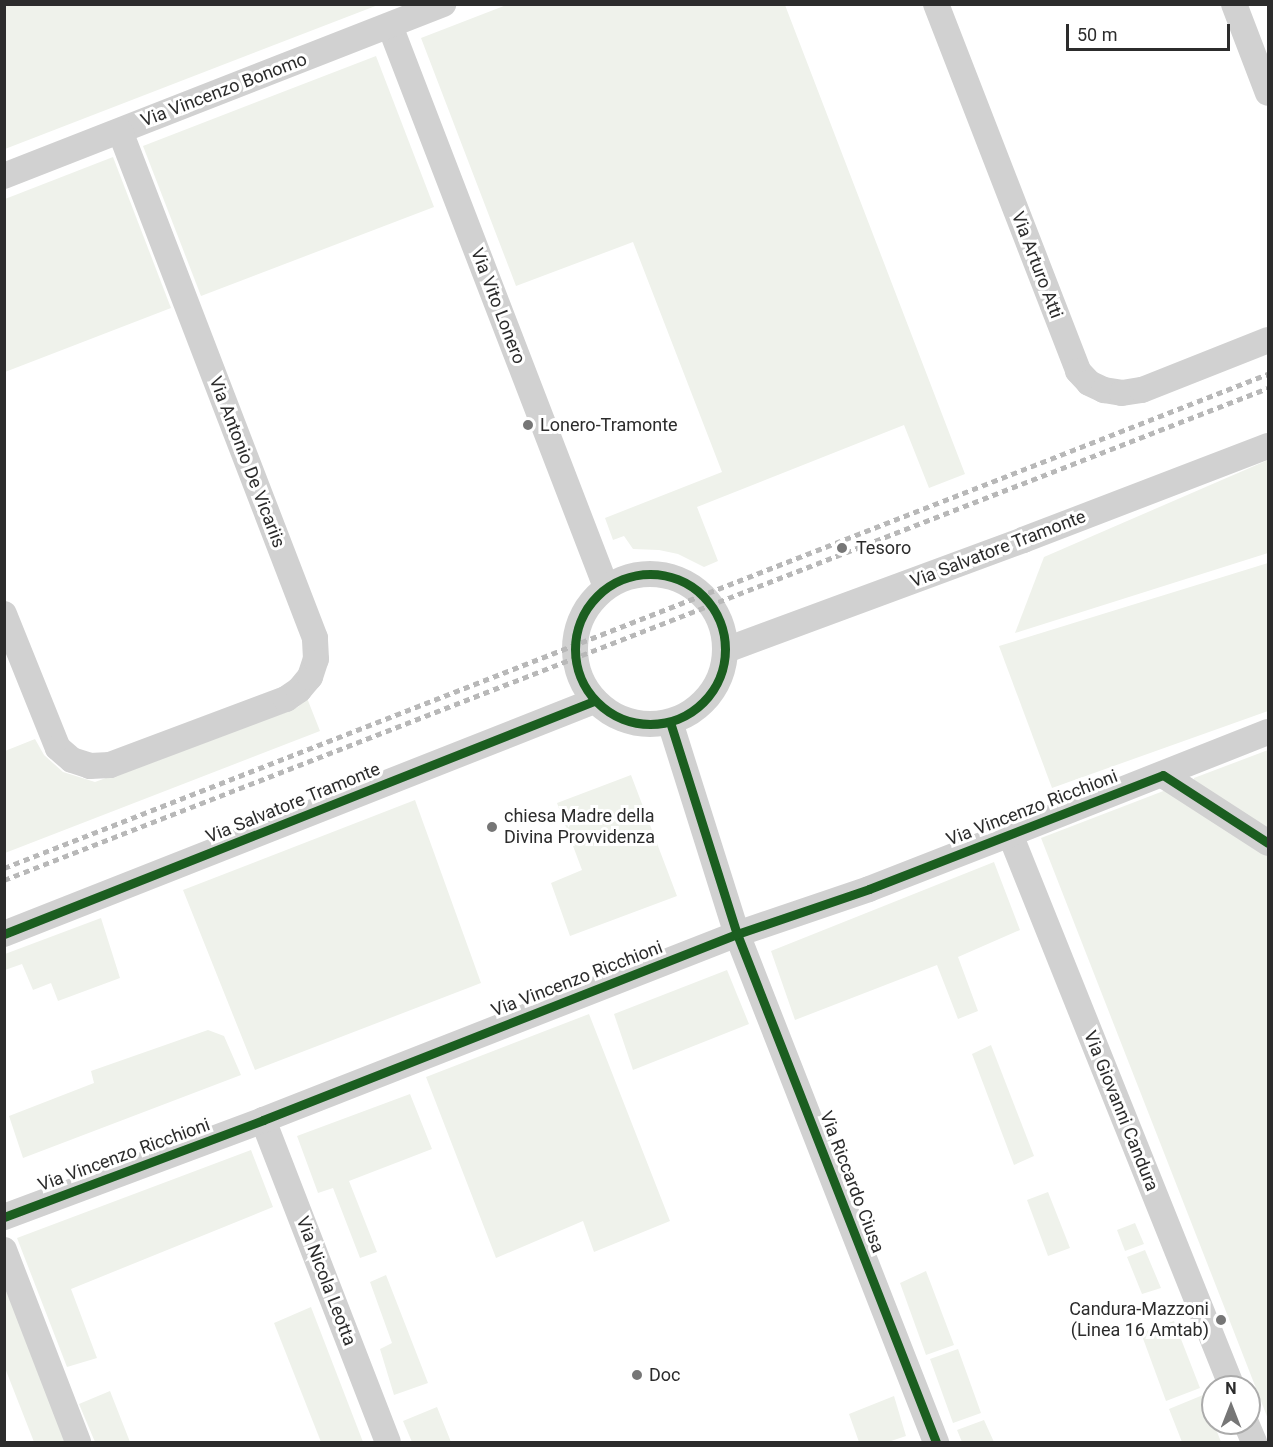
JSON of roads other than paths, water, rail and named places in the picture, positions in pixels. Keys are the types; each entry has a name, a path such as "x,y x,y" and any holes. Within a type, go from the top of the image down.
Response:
{"street":[{"name":"Via Vincenzo Bonomo","path":"4,176 444,4"},
{"name":"Via Arturo Atti","path":"936,4 1078,371 1089,383 1104,390 1122,393 1142,390 1269,340"},
{"path":"1234,4 1269,93"},
{"name":"Via Vito Lonero","path":"390,26 606,587"},
{"name":"Via Antonio De Vicariis","path":"4,614 50,734 58,748 72,760 90,766 110,765 286,699 299,690 310,677 316,659 315,638 120,131"},
{"name":"Via Salvatore Tramonte","path":"726,650 1269,446"},
{"path":"653,574 676,578 696,589 712,606 722,627 726,650 721,674 710,696 692,712 670,722 649,725 629,722 610,714 594,701 575,662 574,640 580,619 591,600 606,587 630,576 653,574"},
{"name":"Via Salvatore Tramonte","path":"4,934 594,701"},
{"name":"Via Riccardo Ciusa","path":"670,722 737,934 936,1443"},
{"name":"Via Vincenzo Ricchioni","path":"4,1217 263,1120 737,934 869,889 1163,776 1269,732"},
{"path":"1163,776 1269,843"},
{"name":"Via Giovanni Candura","path":"1010,834 1227,1375"},
{"name":"Via Nicola Leotta","path":"263,1120 388,1443"},
{"path":"4,1250 78,1443"}],"railway":[{"path":"4,868 1268,374"},
{"path":"4,880 1268,388"}],"place":[{"name":"Lonero-Tramonte","path":"528,425"},
{"name":"Tesoro","path":"842,548"},
{"name":"chiesa Madre della Divina Provvidenza","path":"492,827"},
{"name":"Candura-Mazzoni (Linea 16 Amtab)","path":"1221,1320"},
{"name":"Doc","path":"637,1375"}]}
